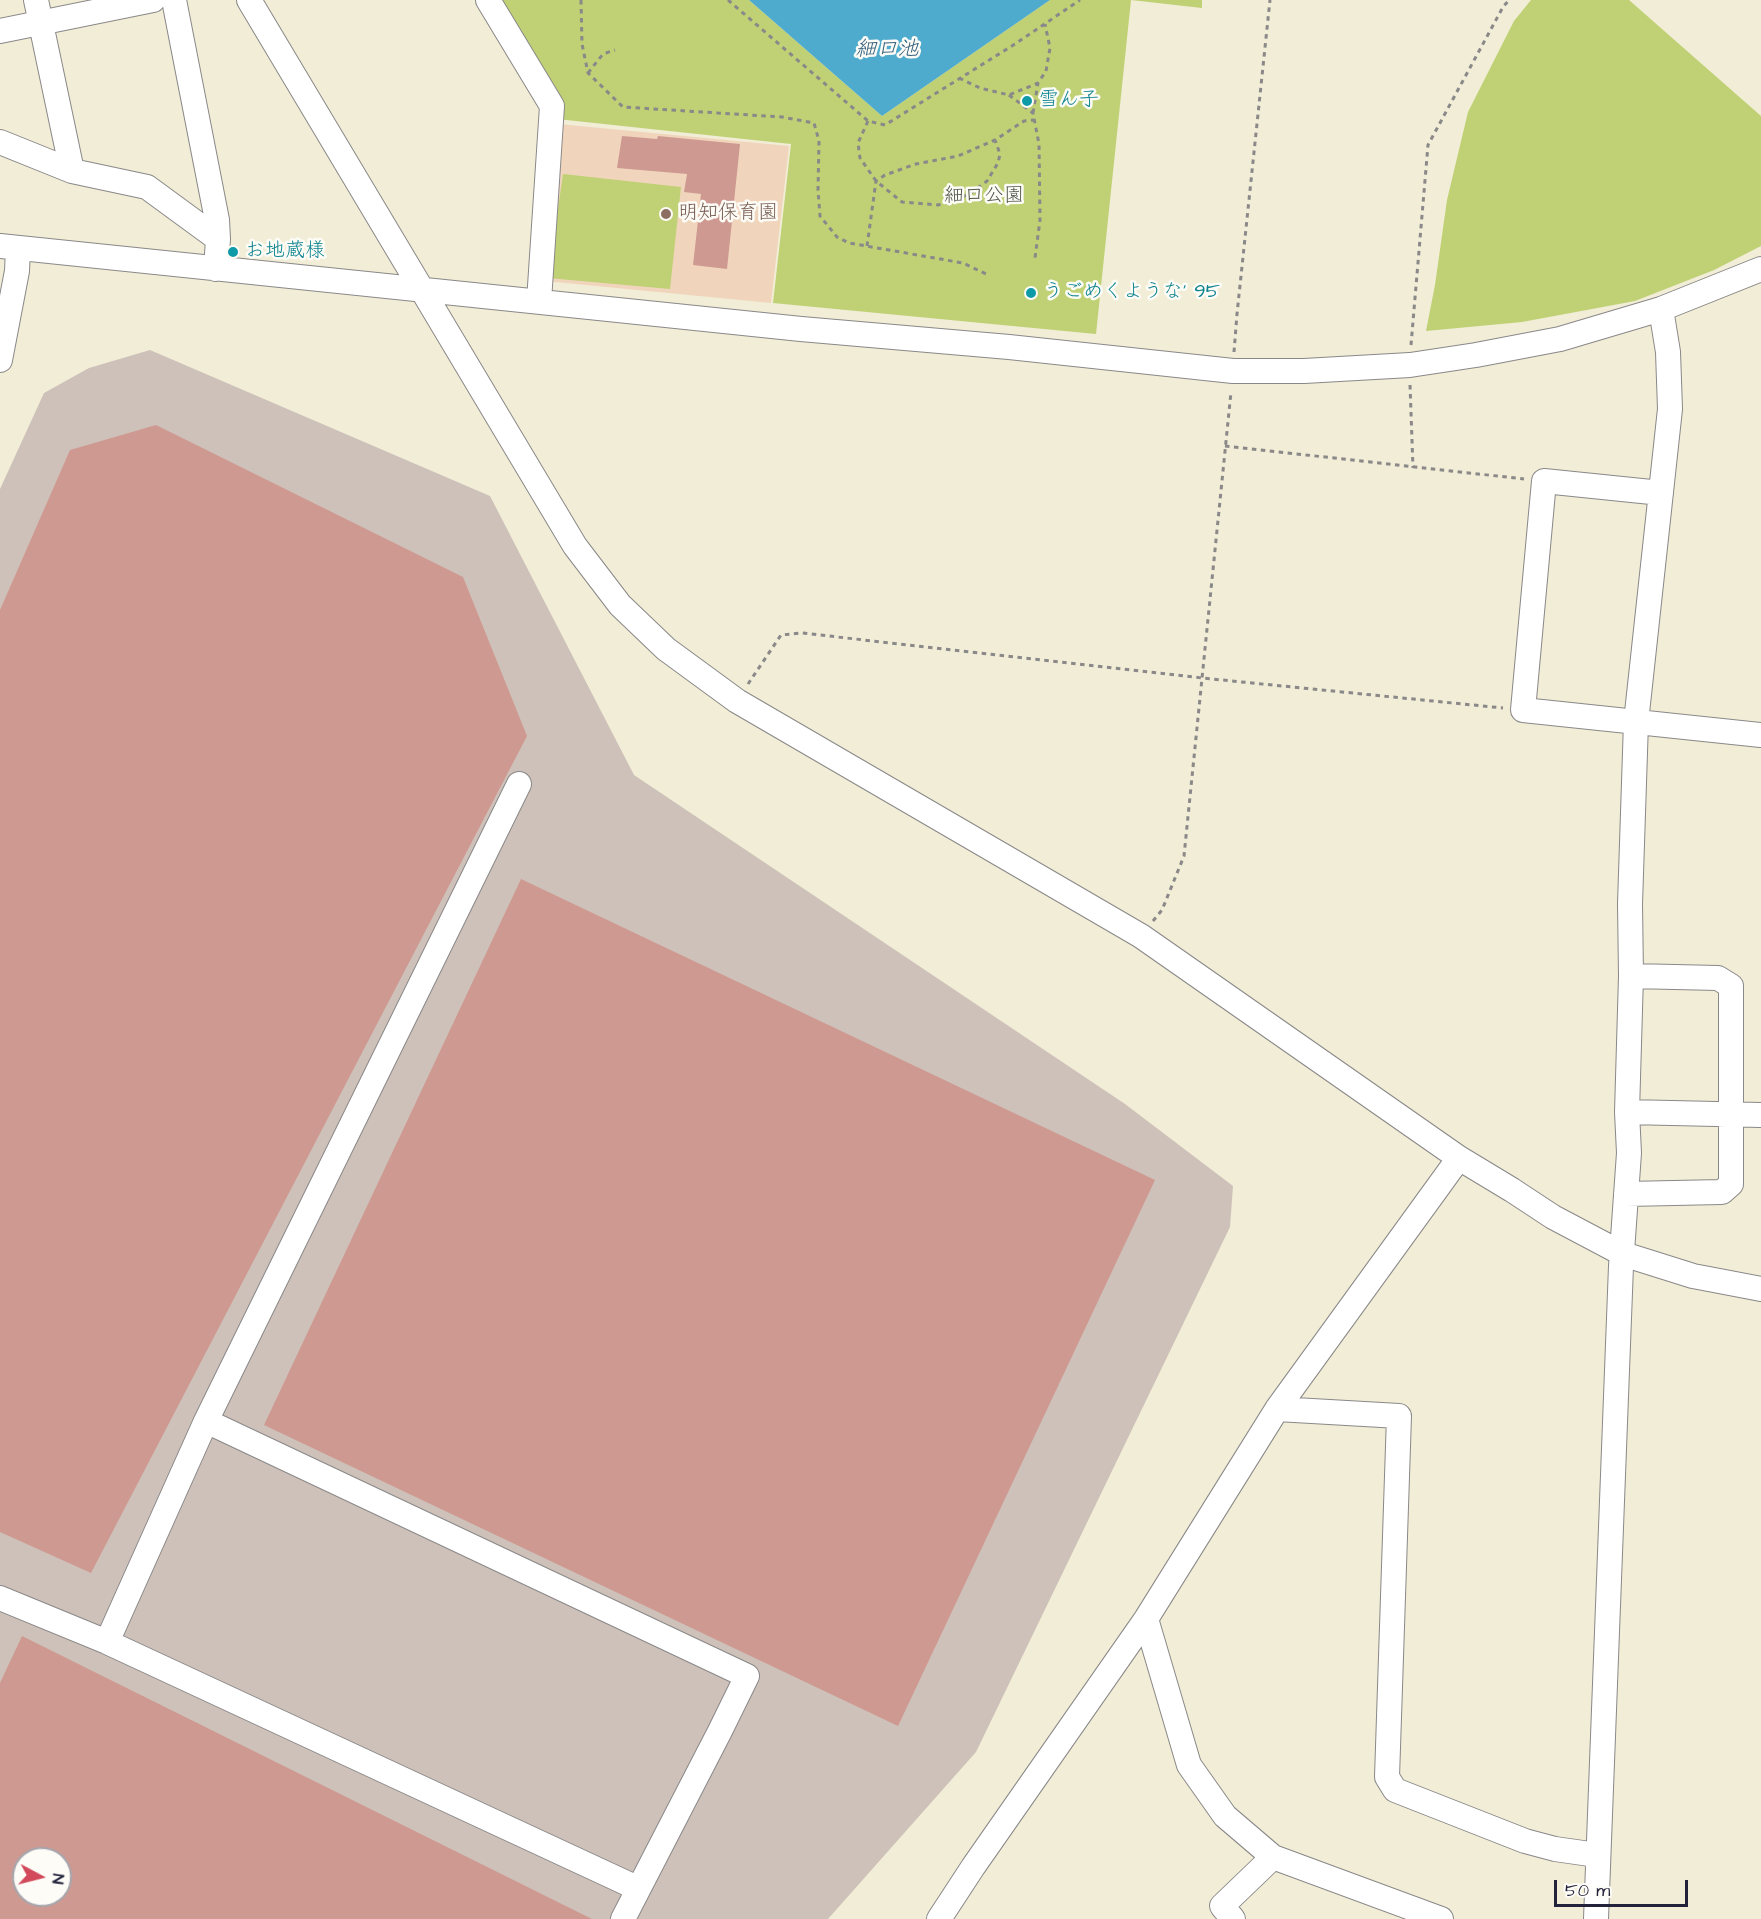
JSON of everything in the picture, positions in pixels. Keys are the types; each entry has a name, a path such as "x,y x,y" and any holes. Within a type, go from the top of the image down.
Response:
{"street":[{"path":"0,31 39,11 153,0"},
{"path":"174,0 217,220 216,269"},
{"path":"249,0 575,546 620,606 666,649 736,701 1141,936 1459,1158 1553,1217 1623,1254 1694,1276 1761,1290"},
{"path":"488,0 552,106 539,302"},
{"path":"39,11 72,171"},
{"path":"0,142 72,171 147,187 218,239"},
{"path":"0,360 17,271 9,247 1233,371 1304,371 1410,365 1560,339 1661,309 1761,269"},
{"path":"1596,1919 1629,1153 1627,1112 1631,976 1630,904 1636,722 1670,409 1668,352 1661,309"},
{"path":"1661,493 1544,481 1522,710 1761,735"},
{"path":"107,1642 206,1421 519,784"},
{"path":"1626,1194 1722,1192 1731,1184 1731,986 1718,978 1631,976"},
{"path":"1627,1112 1761,1115"},
{"path":"939,1919 1146,1619 1277,1409 1459,1158"},
{"path":"1277,1409 1399,1416 1387,1778 1395,1790 1525,1840 1555,1849 1597,1855"},
{"path":"206,1421 747,1676 623,1919"},
{"path":"0,1599 107,1642 637,1888"},
{"path":"1146,1619 1189,1765 1225,1816 1273,1857 1441,1919"},
{"path":"1233,1919 1222,1905 1273,1857"}],"path":[{"path":"728,0 868,121 885,125 1080,0"},
{"path":"1141,936 1162,910 1184,856 1270,0"},
{"path":"1413,468 1410,365 1428,145 1503,7 1509,0"},
{"path":"580,1 582,44 588,73 622,107 782,117 814,123 819,141 820,216 837,237 849,243 963,263 987,276"},
{"path":"1035,258 1040,220 1039,144 1033,113 1038,83 1046,70 1050,48 1045,24"},
{"path":"588,73 603,54 615,50"},
{"path":"959,78 980,88 1009,95 1033,113"},
{"path":"1009,95 1038,83"},
{"path":"867,246 876,181 885,175 916,164 958,156 995,140 1024,121 1035,120"},
{"path":"868,121 858,143 861,158 876,181 902,202 938,205 955,200 975,189 987,181 998,163 1000,154 995,140"},
{"path":"975,189 982,203"},
{"path":"1225,446 1544,481"},
{"path":"736,701 781,635 802,633 1202,678 1522,710"}],"shaded area":[{"name":"明知保育園","path":"559,124 789,146 771,303 545,281"},
{"path":"150,350 490,496 634,775 1125,1104 1233,1186 1230,1227 976,1752 828,1919 0,1919 0,489 44,393 89,368"}],"green space":[{"name":"細口公園","path":"496,0 749,0 882,116 1050,0 1131,0 1096,334 773,303 791,144 557,119"},
{"path":"1131,0 1202,0 1202,8"},
{"path":"1531,0 1629,0 1761,116 1761,246 1714,270 1635,301 1522,322 1426,331 1447,200 1468,112 1514,21"},
{"path":"563,174 681,187 670,289 548,278"}],"water":[{"name":"細口池","path":"749,0 1050,0 882,116"}],"building":[{"path":"622,136 657,139 658,136 740,144 727,269 693,265 701,194 684,192 687,174 617,168"},
{"path":"156,425 463,577 527,736 91,1573 0,1532 0,610 70,450"},
{"path":"521,879 1155,1180 898,1726 264,1425"},
{"path":"22,1636 592,1919 0,1919 0,1683"}],"place":[{"name":"雪ん子","path":"1027,101"},
{"name":"明知保育園","path":"666,214"},
{"name":"お地蔵様","path":"233,252"},
{"name":"うごめくような' 95","path":"1031,293"}]}
